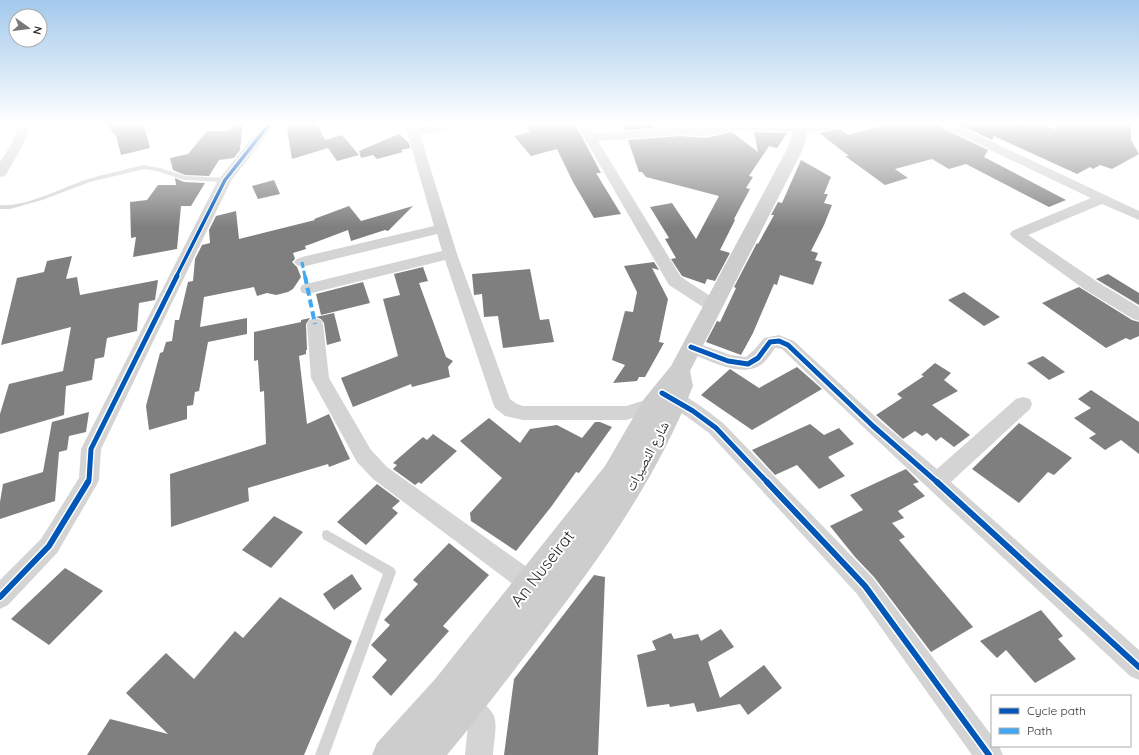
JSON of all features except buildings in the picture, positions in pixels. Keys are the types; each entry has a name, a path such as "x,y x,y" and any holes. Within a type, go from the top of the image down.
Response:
{"main road":[{"name":"شارع النصيرات","path":"426,755 457,698 576,567 608,522 643,468 663,399 682,386 679,371 790,157"},
{"name":"An Nuseirat","path":"389,755 457,698 530,583 614,474 663,399"}],"street":[{"path":"0,173 9,157"},
{"path":"0,597 49,546 89,480 91,449 225,180 244,157"},
{"path":"421,157 450,254 502,403 512,411 524,413 626,413 663,399 704,419 716,428 865,586 989,755"},
{"path":"601,157 675,281 712,305"},
{"path":"1014,157 1139,216"},
{"path":"1101,199 1017,234 1090,284 1139,315"},
{"path":"302,262 442,228"},
{"path":"308,290 450,254"},
{"path":"315,324 320,378 364,456 380,473 530,583"},
{"path":"691,347 740,364 749,364 758,358 770,342 779,341 788,345 873,426 937,482 1139,667"},
{"path":"937,482 1023,404"},
{"path":"457,698 482,720 480,755"}],"lane":[{"path":"0,207 8,208 40,199 88,182 144,167 158,169 184,178 225,180"},
{"path":"322,755 390,572 327,535"}],"marked path":[{"path":"302,262 315,324"}],"cycle path":[{"path":"0,597 49,546 89,480 91,449 225,180 244,157"},
{"path":"691,347 728,361 748,364 752,363 758,358 770,342 779,341 788,345 873,426 937,482 1139,667"},
{"path":"662,393 693,411 716,428 865,586 989,755"}]}
